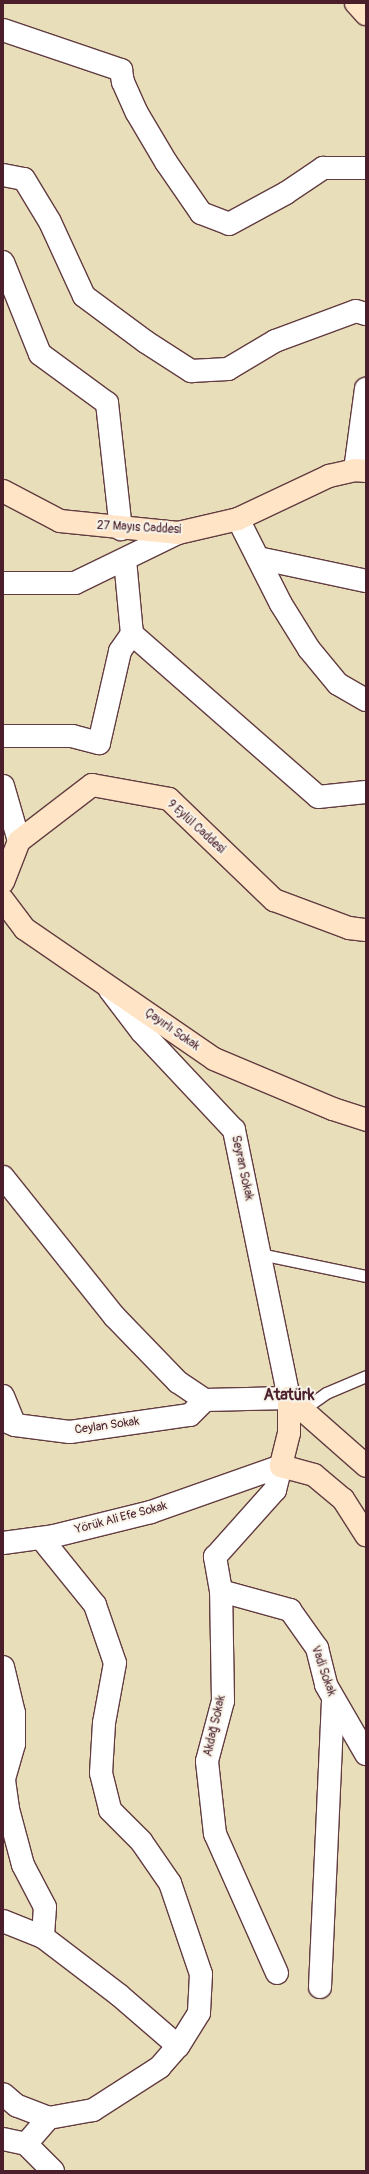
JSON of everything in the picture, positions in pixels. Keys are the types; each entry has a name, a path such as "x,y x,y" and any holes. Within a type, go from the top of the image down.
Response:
{"street":[{"path":"356,3 366,14"},
{"path":"3,30 121,70 123,82 137,114 166,162 201,213 229,224 286,193 323,168 366,168"},
{"path":"3,175 24,179 50,222 84,296 146,342 191,371 228,369 275,340 356,311 366,314"},
{"path":"3,262 40,354 107,403 121,529"},
{"path":"361,470 366,389"},
{"name":"27 Mayıs Caddesi","path":"3,491 60,521 121,529 178,533 238,519 329,476 361,470"},
{"path":"238,519 280,604 309,649 338,684 366,700"},
{"path":"3,583 75,583 178,533"},
{"path":"258,558 366,581"},
{"path":"3,736 72,736 98,743 120,651 132,634 125,560"},
{"path":"132,634 318,797 366,792"},
{"name":"9 Eylül Caddesi","path":"19,841 92,785 169,799 274,900 349,928 366,930"},
{"path":"3,786 19,841 3,882"},
{"name":"Çayırlı Sokak","path":"3,900 25,929 214,1058 334,1109 366,1120"},
{"name":"Seyran Sokak","path":"105,983 142,1032 234,1130 260,1254 295,1404"},
{"path":"3,1177 114,1316 178,1382 206,1400 295,1404 366,1466"},
{"path":"3,1396 9,1423"},
{"name":"Ceylan Sokak","path":"9,1423 70,1432 190,1415 206,1400"},
{"path":"295,1404 281,1466 314,1475 343,1499 366,1535"},
{"name":"Yörük Ali Efe Sokak","path":"3,1543 41,1538 151,1512 281,1466"},
{"name":"Akdağ Sokak","path":"277,1973 215,1834 207,1761 224,1700 221,1591 215,1557 274,1490 281,1466"},
{"path":"3,2094 17,2106 49,2118 93,2110 160,2067 178,2046 199,2013 201,1974 170,1884 141,1841 110,1810 101,1773 104,1723 115,1663 95,1605 41,1538"},
{"name":"Vadi Sokak","path":"221,1591 290,1610 317,1648 326,1686 333,1701 366,1754"},
{"path":"3,1667 14,1713 14,1744 4,1780 8,1809 23,1865 45,1907 43,1937"},
{"path":"320,1987 333,1701"},
{"path":"3,1921 43,1937 119,1995 178,2046"},
{"path":"26,2144 49,2118"},
{"path":"3,2139 26,2144 53,2171"}],"lane":[{"path":"260,1254 366,1276"},
{"path":"295,1404 326,1394 366,1376"}],"district":[{"name":"Atatürk","path":"289,1395"}]}
